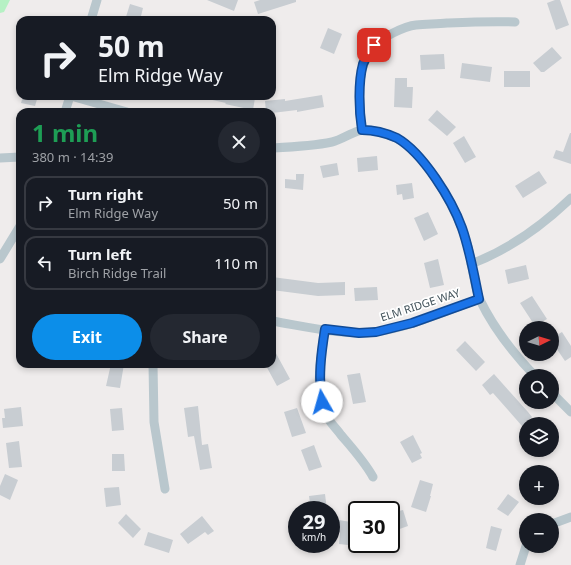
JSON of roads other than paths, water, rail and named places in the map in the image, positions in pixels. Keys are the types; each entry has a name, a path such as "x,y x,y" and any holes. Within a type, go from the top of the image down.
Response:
{"street":[{"path":"92,16 96,0"},
{"path":"362,130 360,116 360,90 363,65 368,53 374,45 395,32 415,25 487,21 515,22"},
{"path":"84,100 113,108"},
{"path":"276,148 334,141 362,130 383,133 396,138 405,144 419,157 444,191 453,207 462,227 479,299 511,350 529,369"},
{"path":"0,158 16,157"},
{"path":"471,264 500,251 529,232 571,198"},
{"path":"0,259 16,233"},
{"name":"ELM RIDGE WAY","path":"276,322 359,333 376,332 412,323 479,299"},
{"path":"325,329 319,385 322,402 328,418 373,477"},
{"path":"153,368 154,422 165,489"},
{"path":"559,398 569,406"},
{"path":"559,521 571,517"},
{"path":"520,565 524,553"}]}
